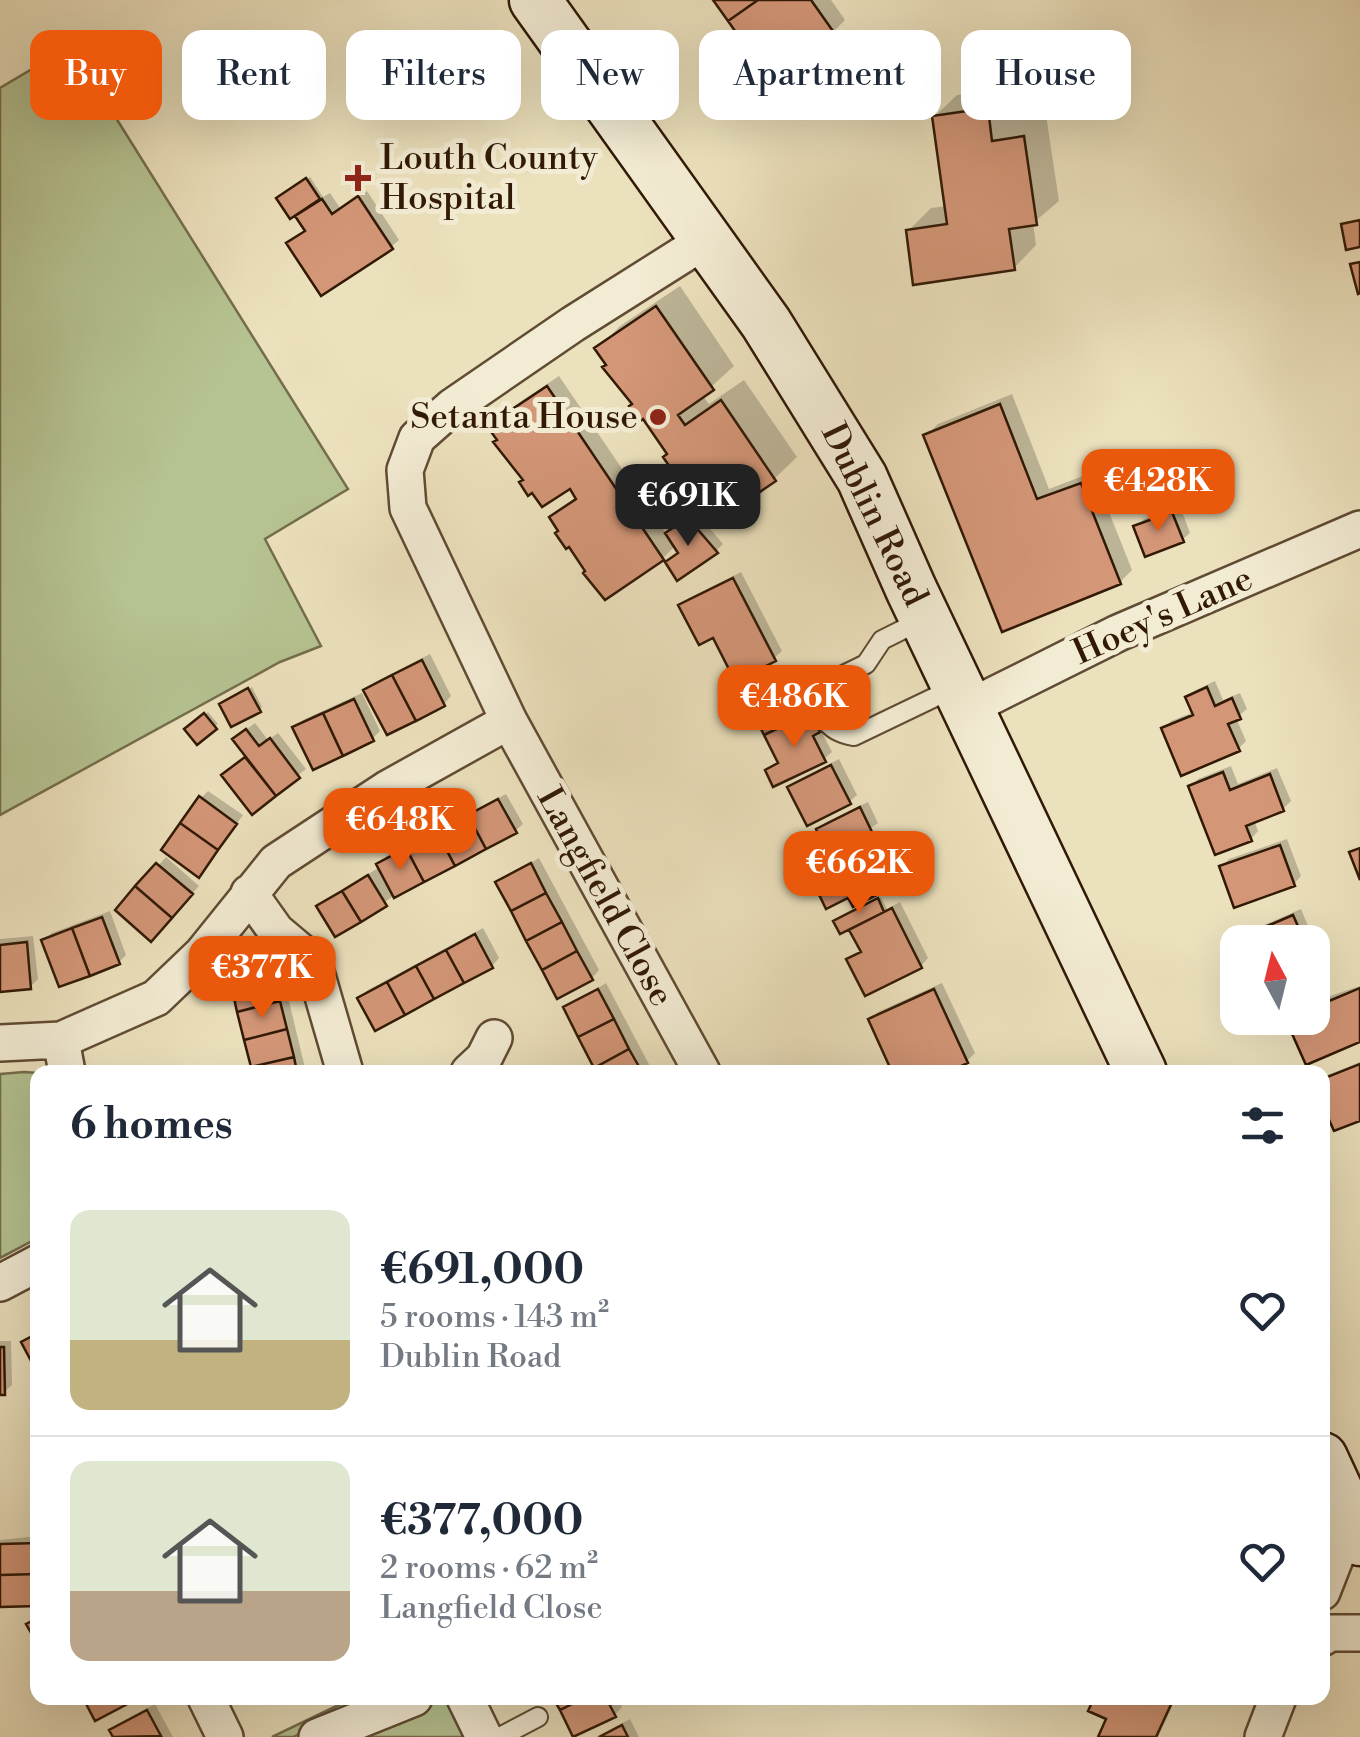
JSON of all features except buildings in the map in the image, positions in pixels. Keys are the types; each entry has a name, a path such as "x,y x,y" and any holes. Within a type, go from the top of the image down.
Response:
{"main road":[{"name":"Dublin Road","path":"535,0 766,322 862,478 1137,1065"},
{"path":"1330,1475 1355,1530"}],"street":[{"name":"Langfield Close","path":"698,1065 509,721 408,508 405,470 417,438 452,407 706,240"},
{"name":"Hoey's Lane","path":"963,697 1360,529"},
{"path":"0,1043 64,1056 156,998 202,954 276,862 387,790 509,721"},
{"path":"249,893 276,932 301,952 316,972 343,1065"},
{"path":"476,1065 494,1038"},
{"path":"0,1283 30,1267"},
{"path":"1330,1577 1355,1530"},
{"path":"1330,1633 1360,1633"},
{"path":"209,1705 225,1737"},
{"path":"317,1737 397,1705"},
{"path":"468,1705 484,1737"},
{"path":"1262,1737 1275,1705"}],"lane":[{"path":"925,619 882,640 866,664 823,685 818,696 825,722 837,733 854,736 963,697"},
{"path":"500,1737 538,1718"}],"green space":[{"path":"30,70 30,120 117,120 348,489 265,539 321,646 280,662 0,815 0,88"},
{"path":"30,1072 30,1242 0,1258 0,1074"},
{"path":"338,1705 359,1705 293,1737 272,1737"},
{"path":"426,1705 450,1705 475,1737 362,1737"}],"place":[{"name":"Louth County Hospital","path":"358,178"},
{"name":"Setanta House","path":"658,417"}]}
